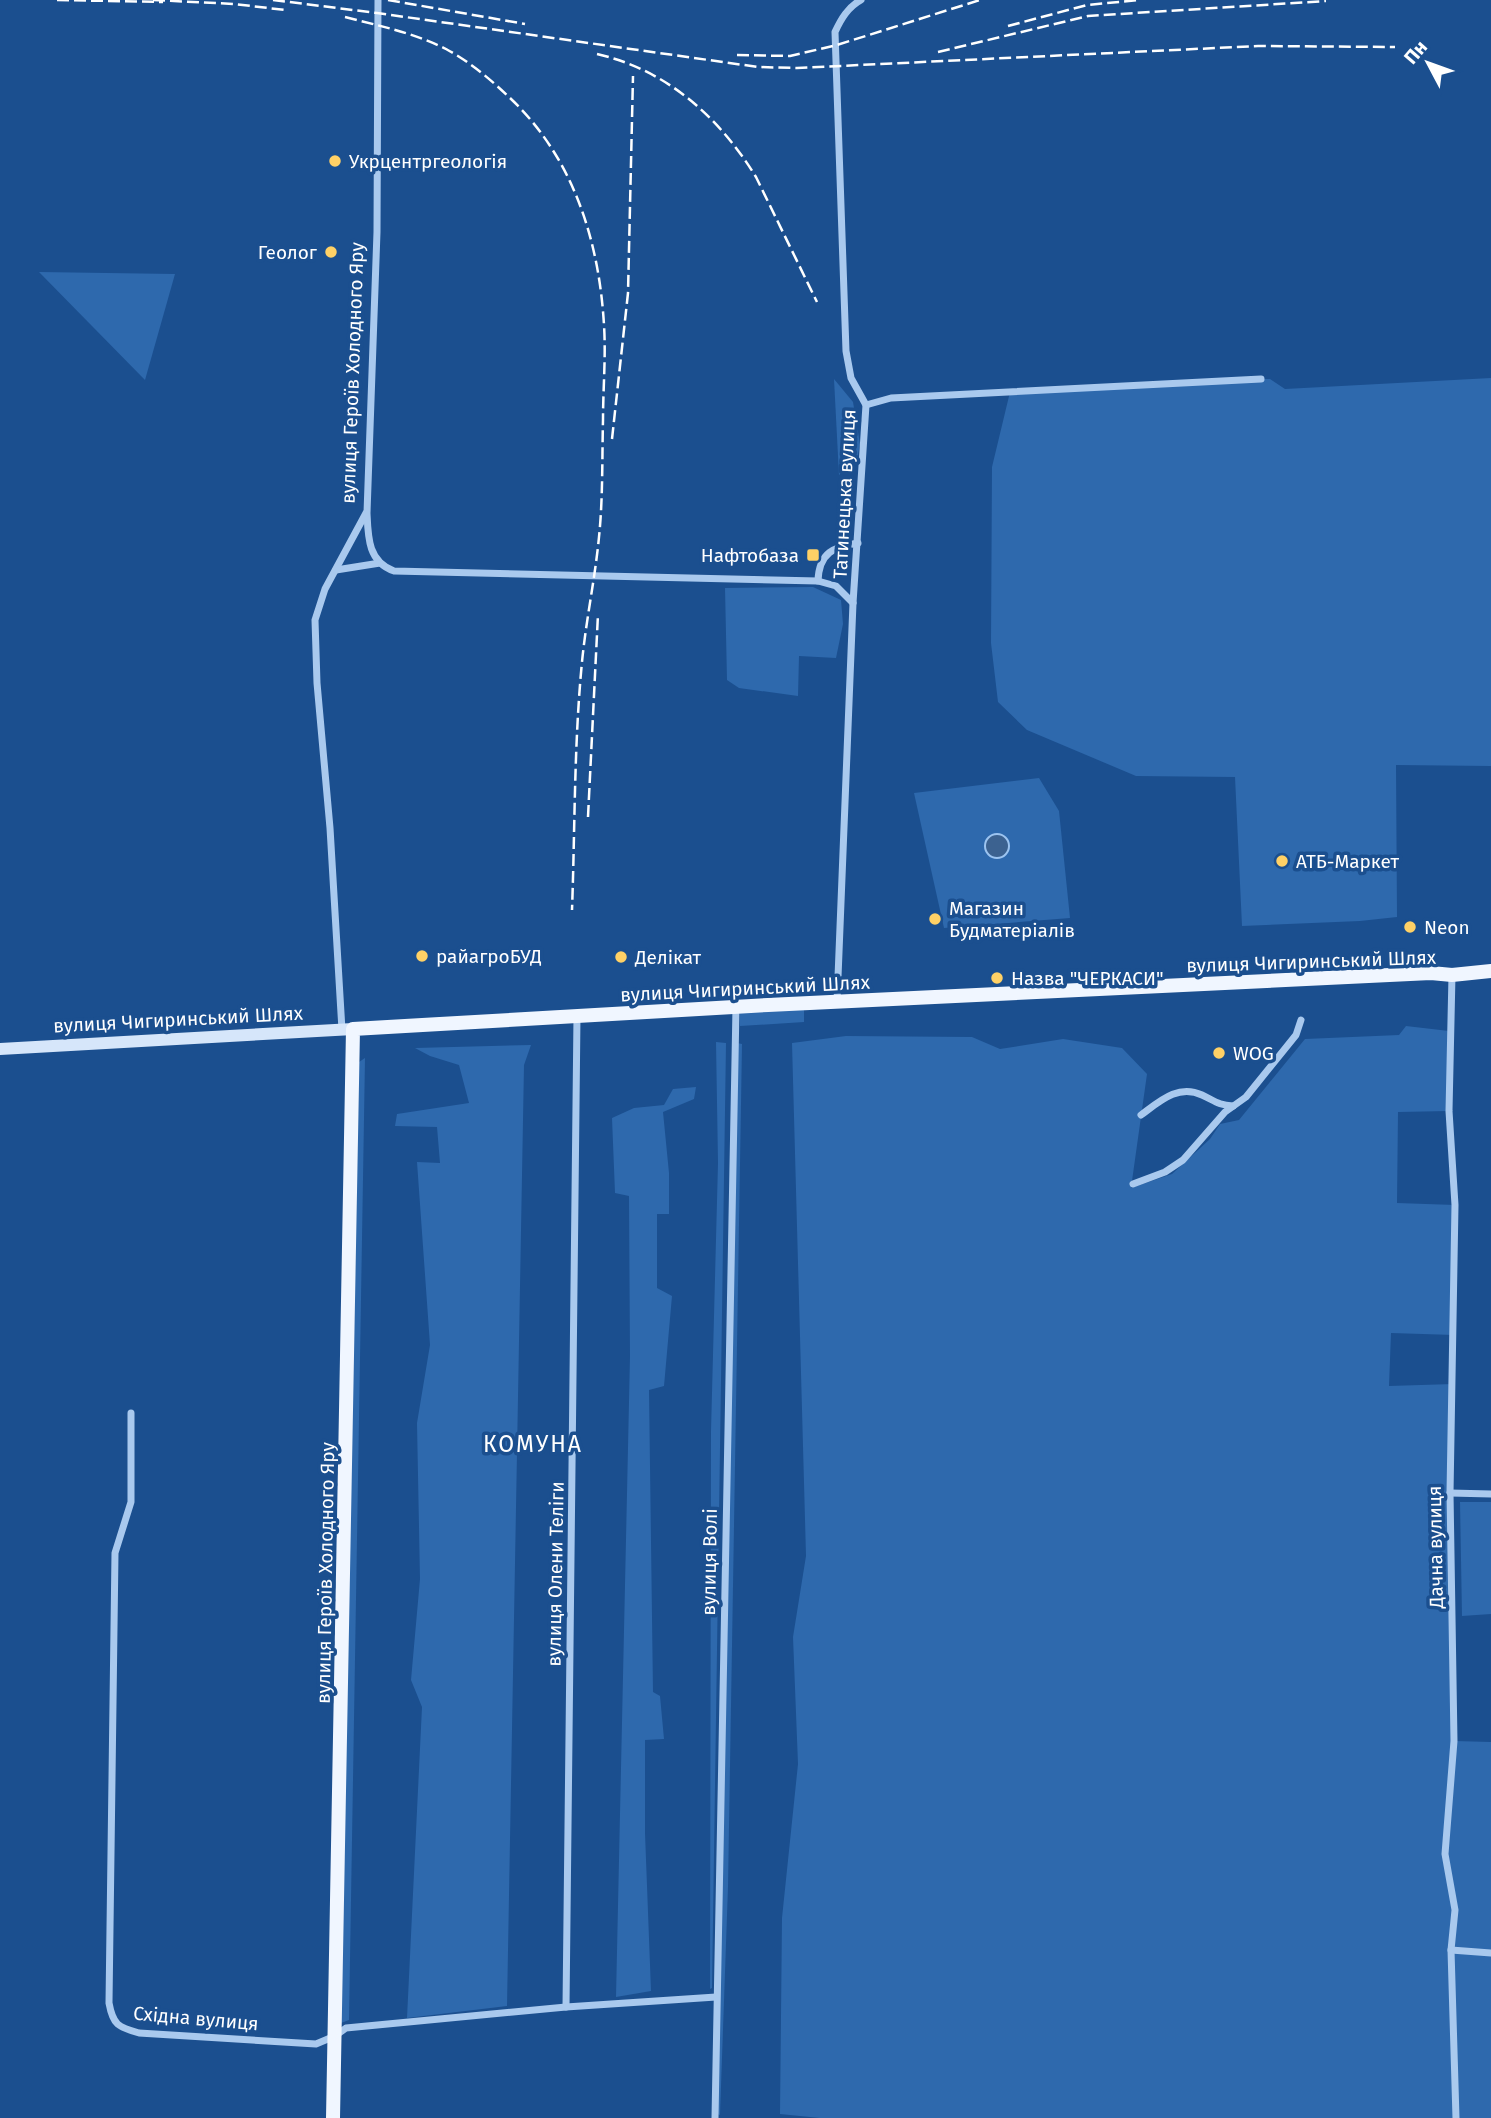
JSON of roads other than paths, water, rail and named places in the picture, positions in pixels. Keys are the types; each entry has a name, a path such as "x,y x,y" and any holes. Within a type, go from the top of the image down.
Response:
{"main road":[{"name":"вулиця Чигиринський Шлях","path":"0,1049 736,1007 1431,973 1452,975 1491,971"},
{"name":"вулиця Героїв Холодного Яру","path":"333,2118 348,1029"}],"street":[{"name":"вулиця Героїв Холодного Яру","path":"348,1029 317,683 315,626 320,602 367,513 377,232 379,0"},
{"name":"Татинецька вулиця","path":"837,1003 853,603 866,405 851,378 846,351 835,32 846,13 861,0"},
{"path":"866,405 891,398 1261,379"},
{"path":"367,513 368,539 380,564"},
{"path":"818,580 818,571 830,551 842,545 858,543"},
{"path":"336,570 380,564 394,571 818,580 836,586 853,603"},
{"name":"Дачна вулиця","path":"1452,975 1449,1111 1455,1205 1450,1493 1454,1741 1445,1854 1455,1910 1451,1950 1455,2118"},
{"name":"вулиця Волі","path":"715,2118 736,1007"},
{"name":"вулиця Олени Теліги","path":"566,2007 577,1016"},
{"path":"1133,1184 1165,1172 1183,1160 1225,1112 1246,1097 1296,1035 1301,1020"},
{"path":"1141,1115 1164,1098 1182,1090 1193,1091 1217,1104 1233,1106"},
{"name":"Східна вулиця","path":"131,1413 131,1502 115,1553 108,1926 109,2003 111,2018 118,2025 139,2033 316,2043 335,2036 346,2028 566,2007 716,1997"},
{"path":"1450,1493 1491,1494"},
{"path":"1451,1950 1491,1953"}],"railway":[{"path":"57,0 163,2"},
{"path":"153,0 234,4 285,10"},
{"path":"273,0 758,67 797,68 1258,46 1395,47"},
{"path":"388,0 525,24"},
{"path":"737,55 790,56 837,45 980,0"},
{"path":"1008,26 1087,5 1139,0"},
{"path":"938,52 1088,16 1326,1"},
{"path":"345,17 397,30 434,43 463,59 495,84 531,121 550,146 566,173 589,231 601,293 605,361 599,537 579,693 572,910"},
{"path":"597,54 622,61 668,84 689,99 725,135 756,177 817,302"},
{"path":"612,439 628,293 633,76"},
{"path":"588,817 598,614"}],"place":[{"name":"Укрцентргеологія","path":"335,161"},
{"name":"Геолог","path":"331,252"},
{"name":"Нафтобаза","path":"813,555"},
{"name":"АТБ-Маркет","path":"1282,861"},
{"name":"Магазин Будматеріалів","path":"935,919"},
{"name":"Neon","path":"1410,927"},
{"name":"райагроБУД","path":"422,956"},
{"name":"Делікат","path":"621,957"},
{"name":"Назва \"ЧЕРКАСИ\"","path":"997,978"},
{"name":"WOG","path":"1219,1053"}],"district":[{"name":"КОМУНА","path":"533,1444"}]}
